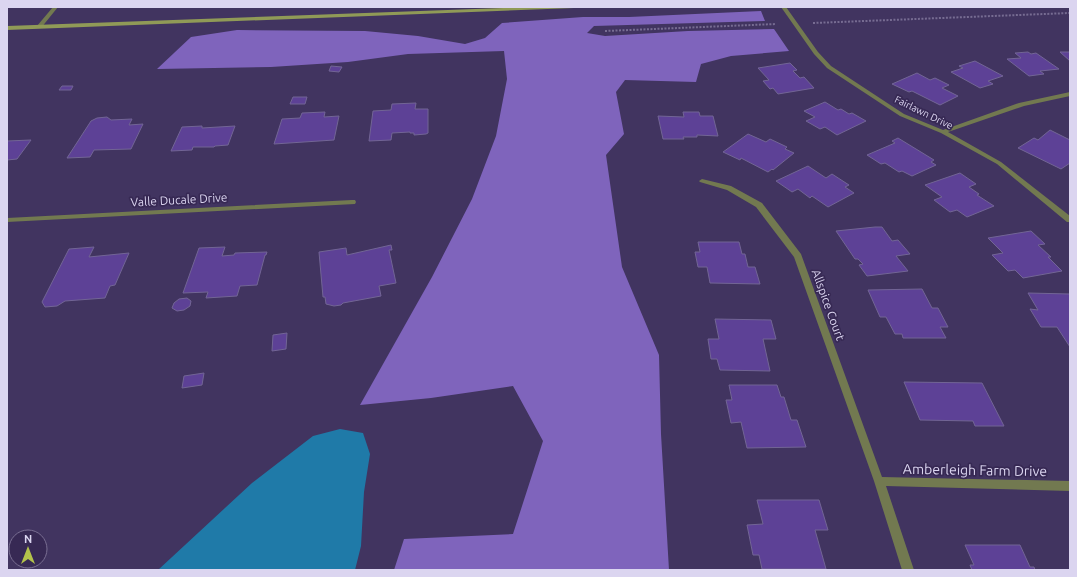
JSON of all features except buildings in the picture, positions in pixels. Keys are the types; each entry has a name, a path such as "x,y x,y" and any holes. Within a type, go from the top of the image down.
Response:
{"main road":[{"path":"7,28 574,7"}],"street":[{"path":"39,26 56,7"},
{"name":"Fairlawn Drive","path":"783,7 816,53 829,67 902,114 943,132 998,163 1070,220"},
{"path":"943,132 1015,106 1070,94"},
{"name":"Allspice Court","path":"702,181 729,188 759,205 798,256 879,481 908,570"},
{"name":"Valle Ducale Drive","path":"7,220 352,202"},
{"name":"Amberleigh Farm Drive","path":"879,481 1070,486"}],"path":[{"path":"605,31 1070,13"}],"shaded area":[{"path":"761,11 765,21 594,26 587,33 605,36 688,31 774,29 789,51 731,56 701,64 696,82 625,80 616,92 624,134 606,155 622,267 659,355 661,434 669,570 394,570 404,539 513,534 543,441 513,386 431,398 360,405 432,277 472,199 496,136 507,79 504,51 408,54 348,62 271,67 157,69 191,37 237,30 365,31 418,36 465,44 485,38 502,23 583,17 629,17"}],"water":[{"path":"340,429 363,433 370,454 364,492 361,546 355,570 158,570 252,483 313,436"}]}
